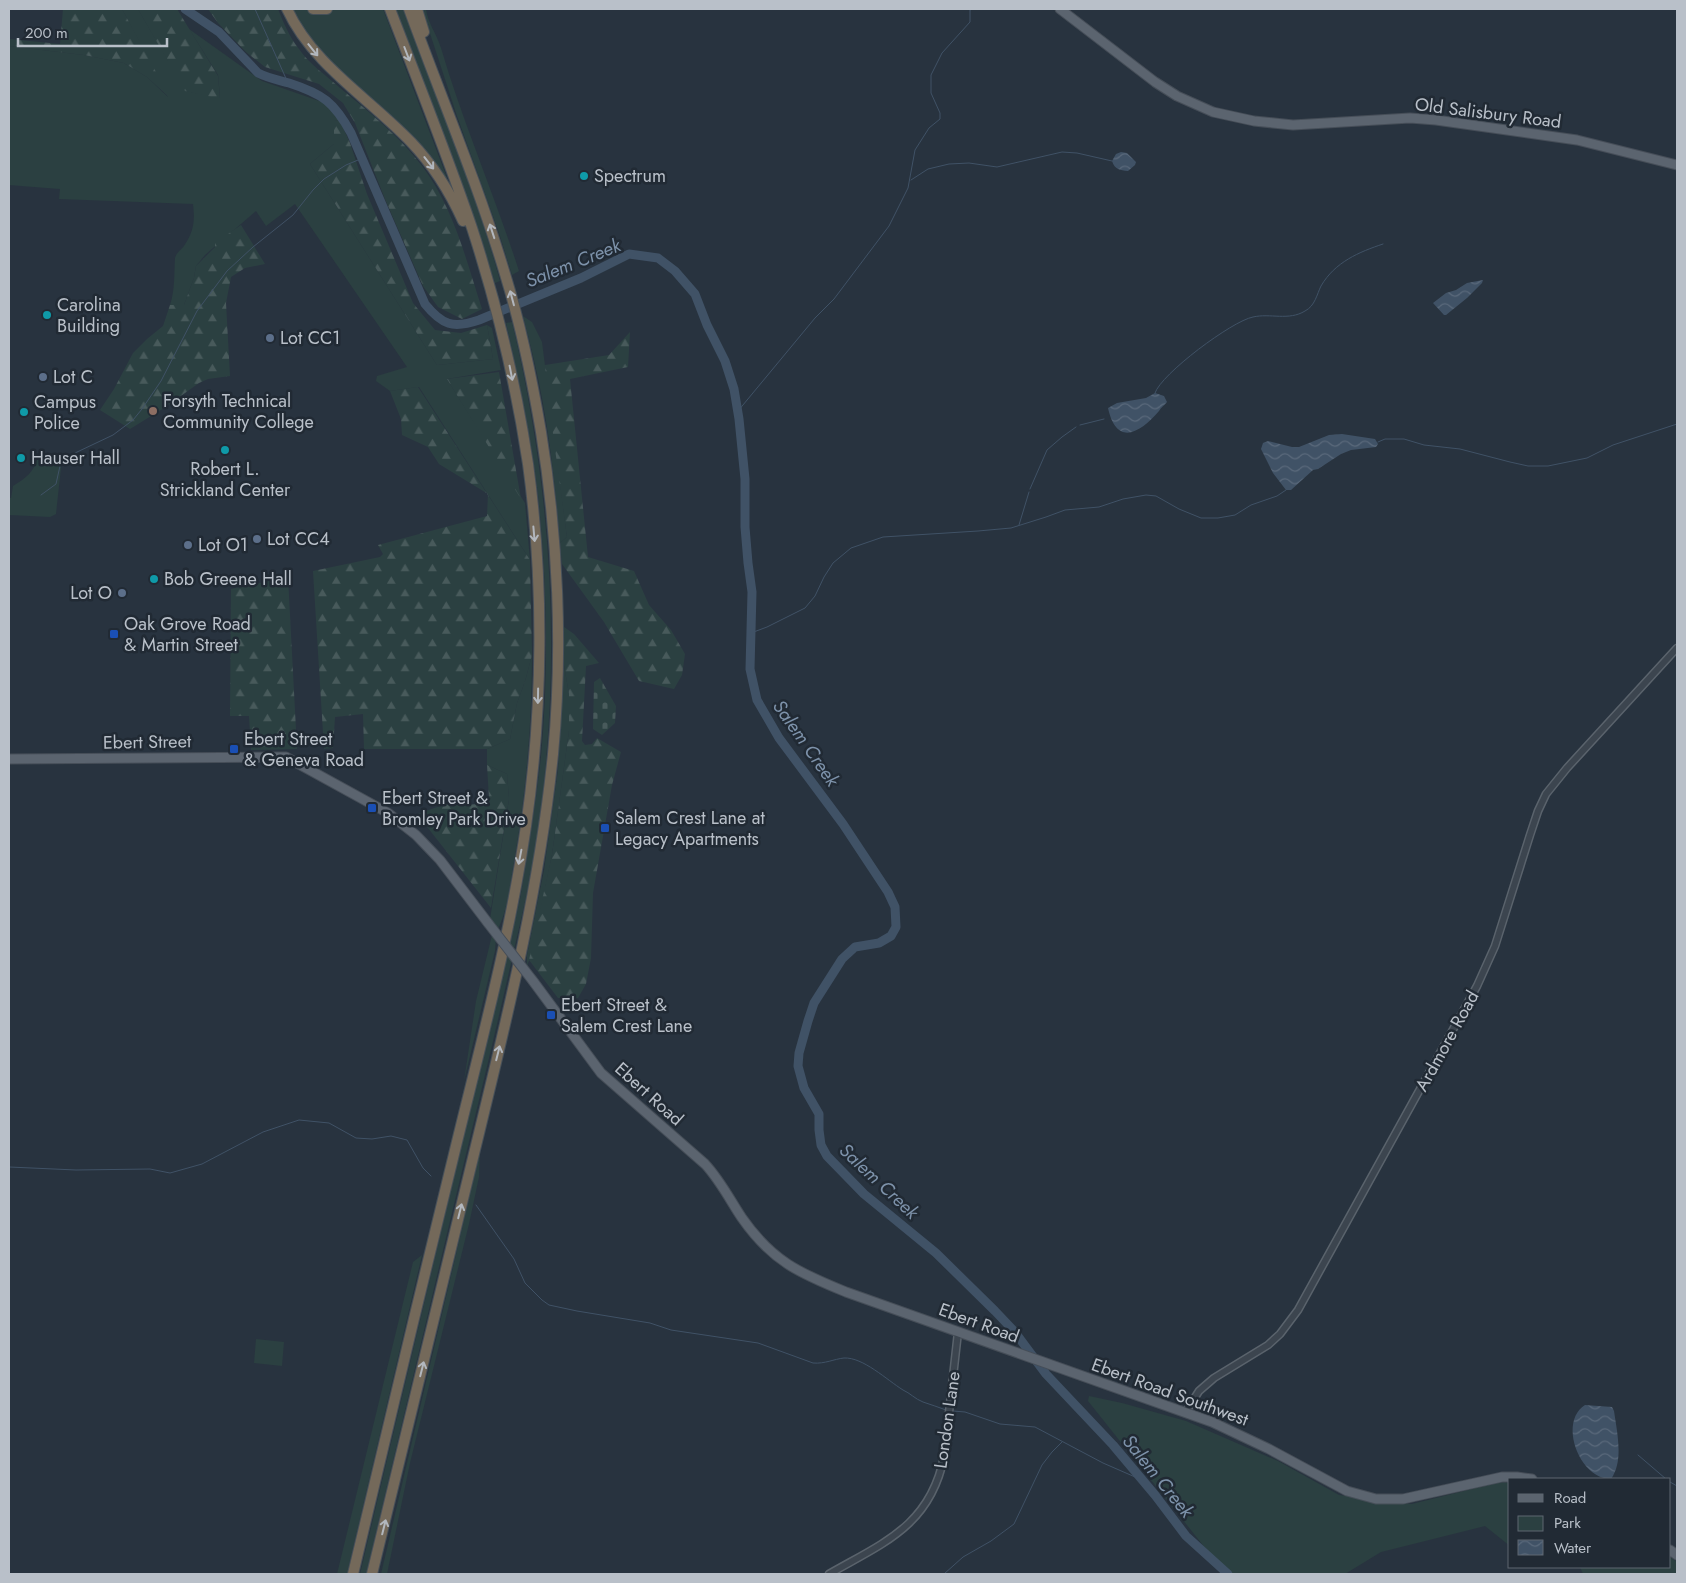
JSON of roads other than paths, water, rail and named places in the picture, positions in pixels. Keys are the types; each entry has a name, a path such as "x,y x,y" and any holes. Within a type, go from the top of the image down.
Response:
{"highway":[{"path":"287,9 299,31 321,59 396,127 432,167 458,210 480,272 489,285"},
{"path":"314,9 327,9"},
{"path":"353,1574 500,960 526,830 537,725 538,568 528,466 511,368 489,285 457,185 390,9"},
{"path":"372,1574 517,977 540,852 553,754 556,707 558,615 552,524 541,434 517,319 482,202 409,9"},
{"path":"417,9 433,58 430,67"}],"main road":[{"name":"Old Salisbury Road","path":"1060,9 1155,82 1177,96 1195,106 1232,117 1293,125 1410,118 1436,120 1577,140 1677,165"},
{"name":"Ebert Street","path":"9,759 286,758"},
{"name":"Ebert Road","path":"286,758 388,813 416,835 440,860 601,1073 709,1168 752,1231 779,1259 810,1278 1052,1366"},
{"name":"Ebert Road Southwest","path":"1052,1366 1238,1433 1347,1491 1376,1499 1403,1499 1502,1478 1524,1478"}],"street":[{"name":"Ardmore Road","path":"1185,1414 1199,1391 1214,1378 1268,1345 1284,1330 1298,1310 1477,986 1495,946 1535,819 1546,794 1567,768 1677,648"},
{"name":"London Lane","path":"829,1574 905,1528 920,1513 932,1494 942,1469 944,1457 958,1332"}],"water":[{"path":"1121,152 1127,153 1136,162 1128,171 1120,170 1113,164 1112,161 1116,154"},
{"path":"1483,280 1467,298 1446,315 1433,303 1446,293 1456,290 1467,283"},
{"path":"1155,393 1164,396 1167,402 1152,419 1137,430 1130,432 1123,432 1117,428 1108,408 1117,403 1146,398"},
{"path":"1342,434 1375,439 1378,444 1376,447 1351,450 1341,454 1318,469 1313,470 1291,490 1286,490 1273,473 1261,449 1263,443 1268,441 1299,447 1329,435"},
{"path":"1585,1405 1612,1407 1618,1437 1618,1455 1615,1472 1612,1478 1600,1477 1590,1470 1582,1460 1573,1436 1573,1424 1577,1413"}],"waterway":[{"name":"Salem Creek","path":"185,9 219,32 258,73 311,91 333,106 351,133 425,304 443,321 462,324 479,320 581,278 629,254 658,258 675,271 695,294 707,325 725,361 734,389 739,419 745,479 745,527 752,592 750,669 757,700 779,738 843,824 888,892 895,907 896,927 891,936 879,943 855,947 842,959 814,1003 808,1021 799,1053 798,1066 804,1088 819,1114 821,1145 827,1156 864,1194 936,1253 1014,1331 1046,1374 1113,1445 1186,1536 1228,1574"},
{"path":"255,9 288,83"},
{"path":"738,411 815,318 834,299 889,226 908,188 915,150 929,128 940,119 940,113 931,93 931,75 942,53 970,22 970,10 972,9"},
{"path":"911,180 928,169 949,164 969,163 997,167 1062,152 1077,153 1112,161"},
{"path":"75,453 113,435 133,420 161,381 197,311 227,271 293,215 324,179 346,165 363,158"},
{"path":"1155,393 1160,384 1170,374 1198,349 1214,338 1253,317 1293,316 1305,311 1313,303 1321,286 1333,270 1357,254 1383,244"},
{"path":"1080,425 1104,419"},
{"path":"1378,442 1385,439 1404,439 1424,445 1460,449 1528,466 1548,466 1587,458 1613,445 1677,424"},
{"path":"1030,489 1047,450 1076,427"},
{"path":"41,495 56,484 60,466"},
{"path":"751,633 805,608 815,596 833,563 851,548 883,537 1011,528 1065,510 1099,507 1123,499 1146,495 1156,496 1179,509 1201,518 1218,518 1235,515 1251,505 1277,496 1286,490"},
{"path":"1019,525 1029,492"},
{"path":"9,1167 76,1170 150,1169 170,1173 202,1164 263,1132 299,1120 329,1123 356,1138 372,1139 391,1136 407,1140 423,1168 431,1176"},
{"path":"476,1205 514,1259 525,1283 549,1305 650,1323 671,1330 758,1343 813,1363 844,1358 859,1361 920,1401 946,1410"},
{"path":"953,1411 965,1412 1000,1424 1035,1427 1103,1463 1142,1480"},
{"path":"944,1574 963,1557 991,1541 1014,1524 1042,1465 1062,1442"},
{"path":"1638,1455 1665,1478"},
{"path":"1671,1483 1677,1486"}],"place":[{"name":"Spectrum","path":"584,176"},
{"name":"Carolina Building","path":"47,315"},
{"name":"Lot CC1","path":"270,338"},
{"name":"Lot C","path":"43,377"},
{"name":"Forsyth Technical Community College","path":"153,411"},
{"name":"Campus Police","path":"24,412"},
{"name":"Robert L. Strickland Center","path":"225,450"},
{"name":"Hauser Hall","path":"21,458"},
{"name":"Lot CC4","path":"257,539"},
{"name":"Lot O1","path":"188,545"},
{"name":"Bob Greene Hall","path":"154,579"},
{"name":"Lot O","path":"122,593"},
{"name":"Oak Grove Road & Martin Street","path":"114,634"},
{"name":"Ebert Street & Geneva Road","path":"234,749"},
{"name":"Ebert Street & Bromley Park Drive","path":"372,808"},
{"name":"Salem Crest Lane at Legacy Apartments","path":"605,828"},
{"name":"Ebert Street & Salem Crest Lane","path":"551,1015"}]}
